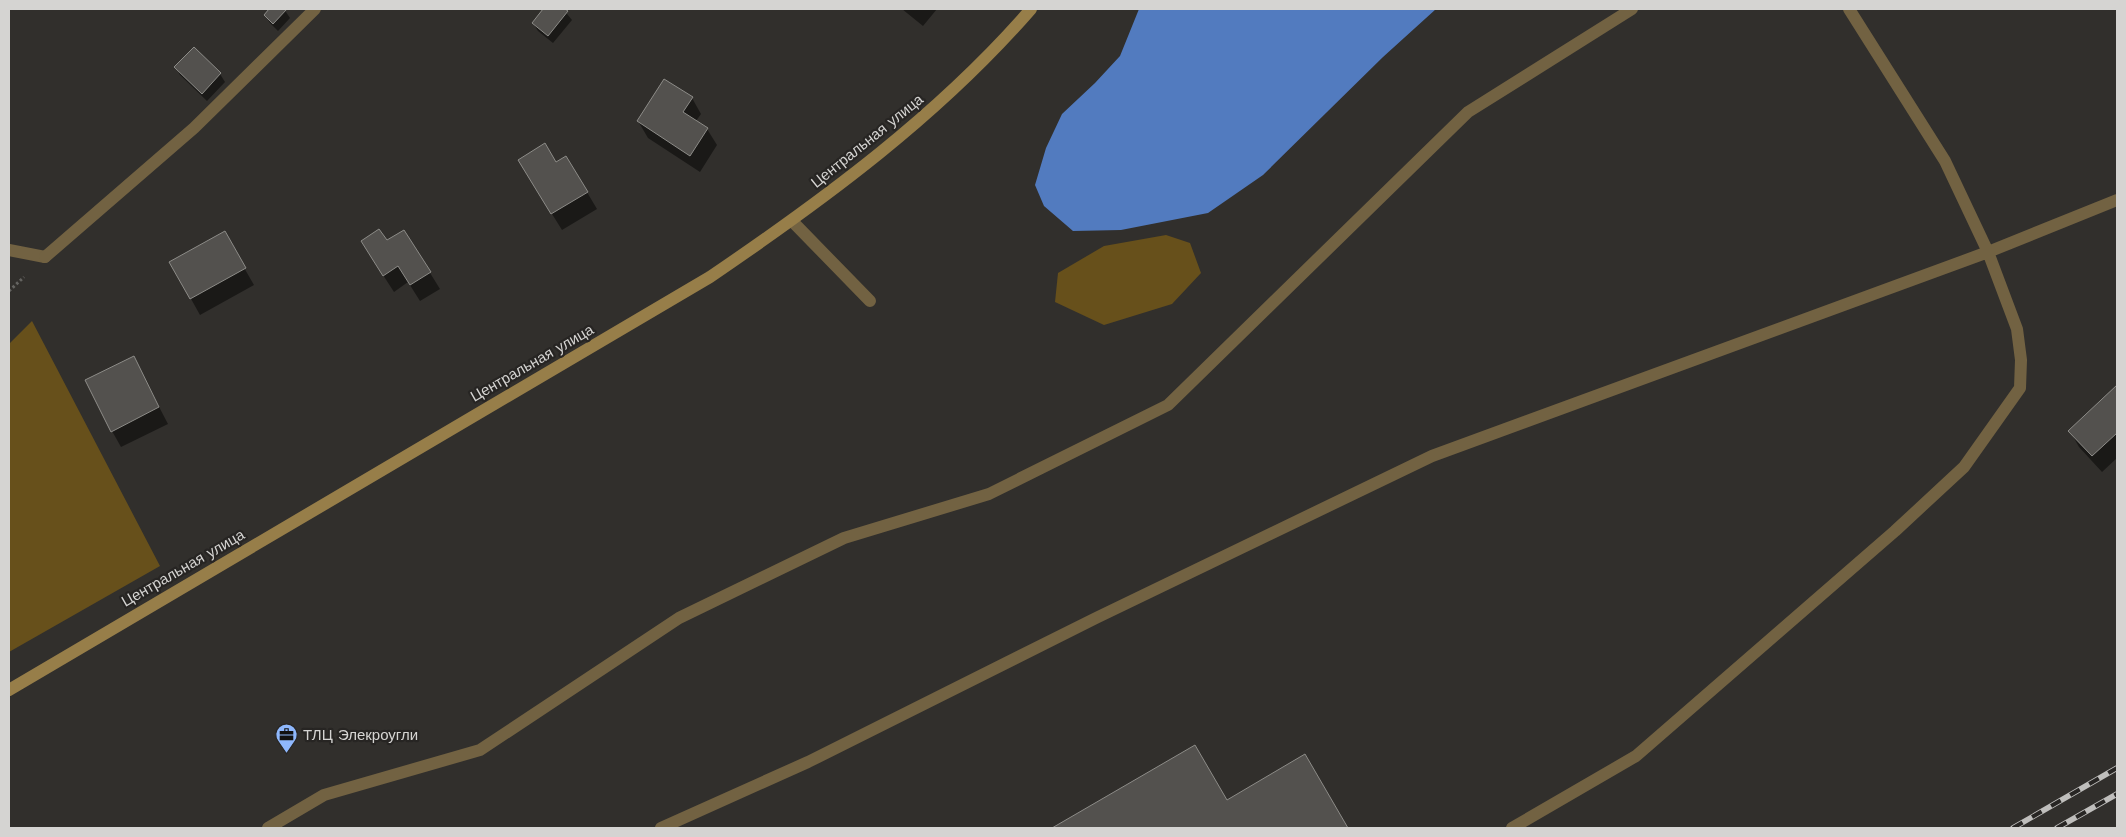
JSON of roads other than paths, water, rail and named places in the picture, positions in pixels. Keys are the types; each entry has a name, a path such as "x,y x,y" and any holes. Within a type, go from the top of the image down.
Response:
{"main road":[{"name":"Центральная улица","path":"9,690 710,278 792,221 867,164 946,97 1032,9"}],"street":[{"path":"9,250 44,257 194,128 315,9"},
{"path":"268,828 324,796 480,750 679,618 844,538 989,494 1168,405 1468,112 1632,9"},
{"path":"1512,828 1636,756 1895,531 1964,467 2020,388 2021,360 2017,329 1988,252 1945,161 1849,9"},
{"path":"661,828 808,762 1096,618 1432,456 1988,252 2117,200"},
{"path":"792,221 870,301"}],"water":[{"path":"1139,9 1436,9 1383,57 1263,175 1208,213 1121,230 1073,231 1044,206 1035,185 1046,148 1062,114 1120,56"}],"railway":[{"path":"2013,828 2117,768"},
{"path":"2057,828 2117,794"}],"place":[{"name":"ТЛЦ Элекроугли","path":"287,754"}]}
